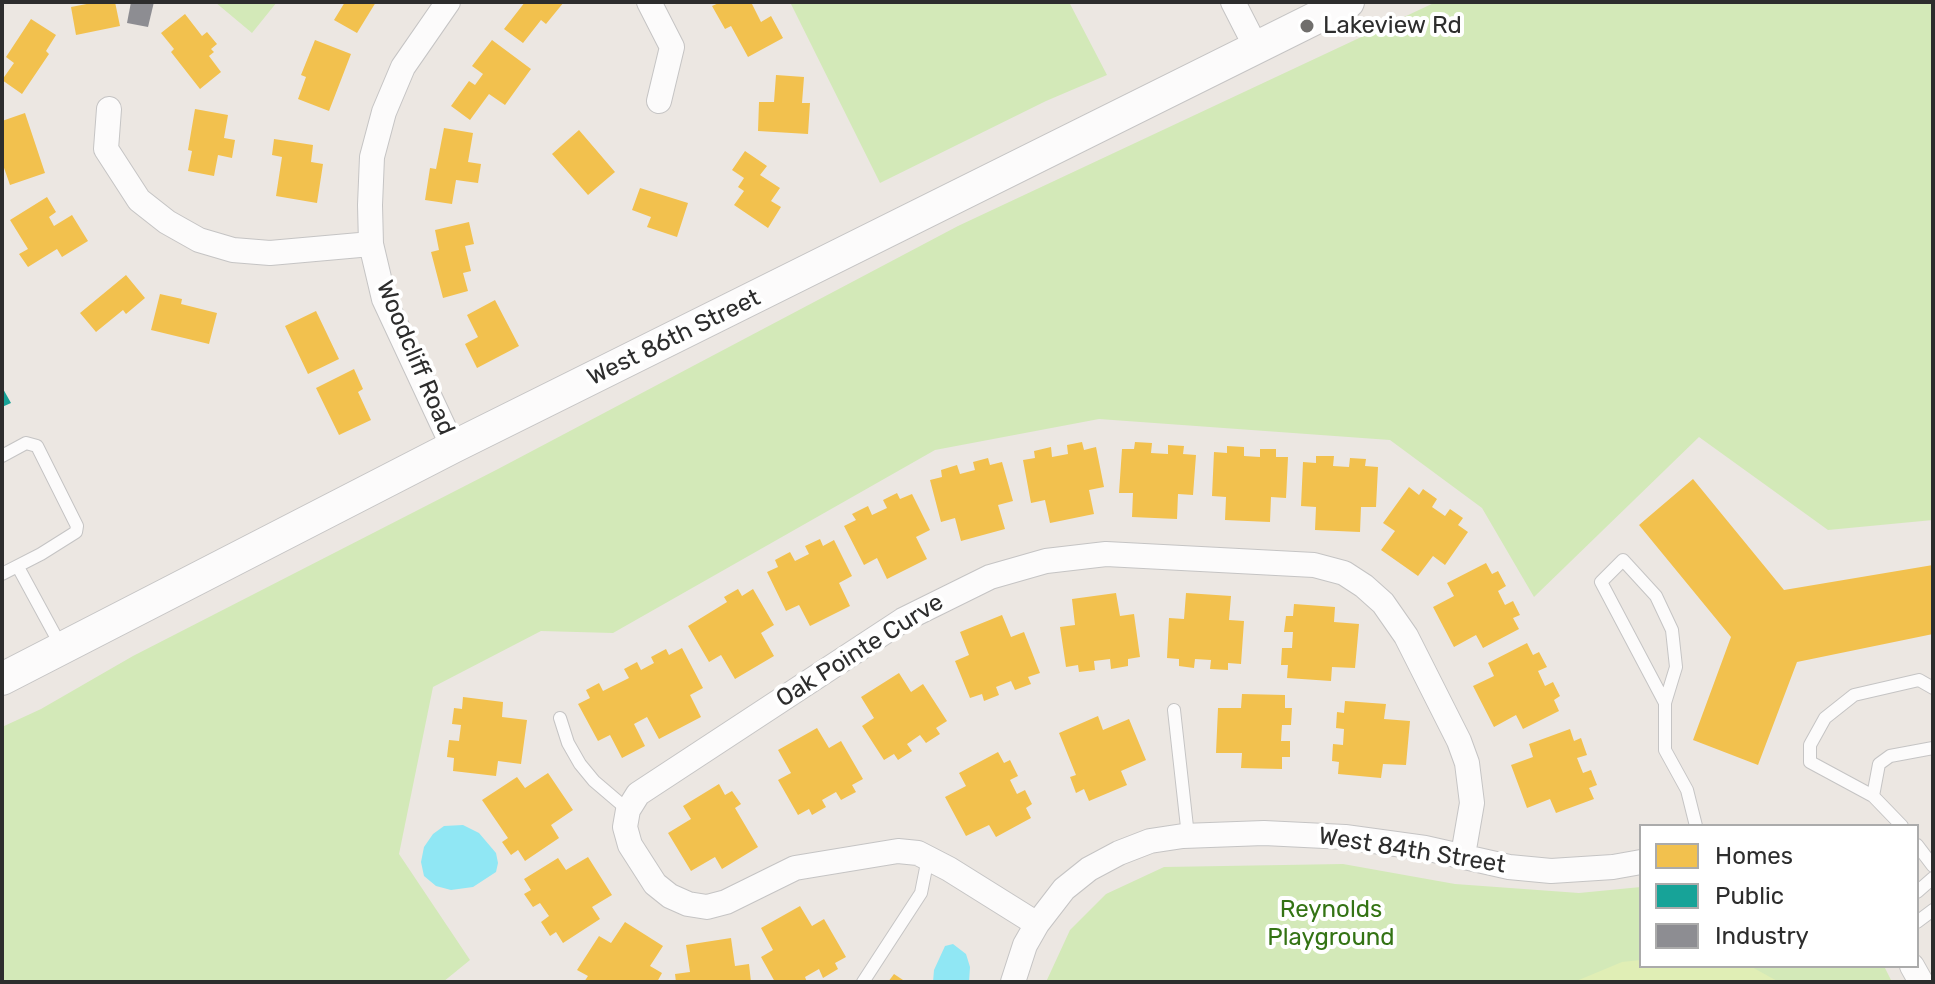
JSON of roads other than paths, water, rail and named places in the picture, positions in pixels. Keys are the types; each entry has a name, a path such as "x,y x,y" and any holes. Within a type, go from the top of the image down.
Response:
{"street":[{"name":"Woodcliff Road","path":"448,2 403,67 384,112 372,157 371,244 384,299 453,447"},
{"path":"649,2 672,47 659,101"},
{"path":"1233,2 1257,49"},
{"name":"West 86th Street","path":"2,679 453,447 1348,2"},
{"path":"109,109 106,149 139,200 167,222 199,240 233,250 270,253 371,244"},
{"name":"Oak Pointe Curve","path":"628,810 638,794 903,620 990,577 1046,561 1106,554 1314,565 1344,573 1364,586 1383,603 1406,636 1467,763 1472,803 1463,855"},
{"path":"628,810 625,827 630,845 655,884 670,896 688,904 707,907 726,902 795,868 898,851 918,853 928,858 1037,924"},
{"name":"West 84th Street","path":"1013,982 1025,945 1064,889 1089,869 1150,841 1264,833 1345,837 1463,855 1509,867 1551,871 1639,862"}],"lane":[{"path":"2,456 26,443 37,446 77,526 76,532 2,574"},
{"path":"1665,703 1601,582 1623,560 1656,596 1672,630 1676,667 1665,703 1665,750 1687,790 1696,824"},
{"path":"18,567 62,648"},
{"path":"1900,824 1873,796 1810,762 1810,745 1825,718 1854,695 1919,680 1933,688"},
{"path":"1174,710 1188,836"},
{"path":"560,718 568,743 580,764 594,781 628,810"},
{"path":"1873,796 1879,764 1890,756 1933,748"},
{"path":"1919,848 1933,866"},
{"path":"863,982 921,893 928,858"}],"water":[{"path":"463,825 479,833 496,853 496,872 473,887 451,890 436,886 424,876 421,862 424,847 433,834 444,826"},
{"path":"953,944 966,954 970,967 969,982 933,982 934,970 945,946"}],"place":[{"name":"Lakeview Rd","path":"1307,26"}],"park label":[{"name":"Reynolds Playground","path":"1331,924"}]}
